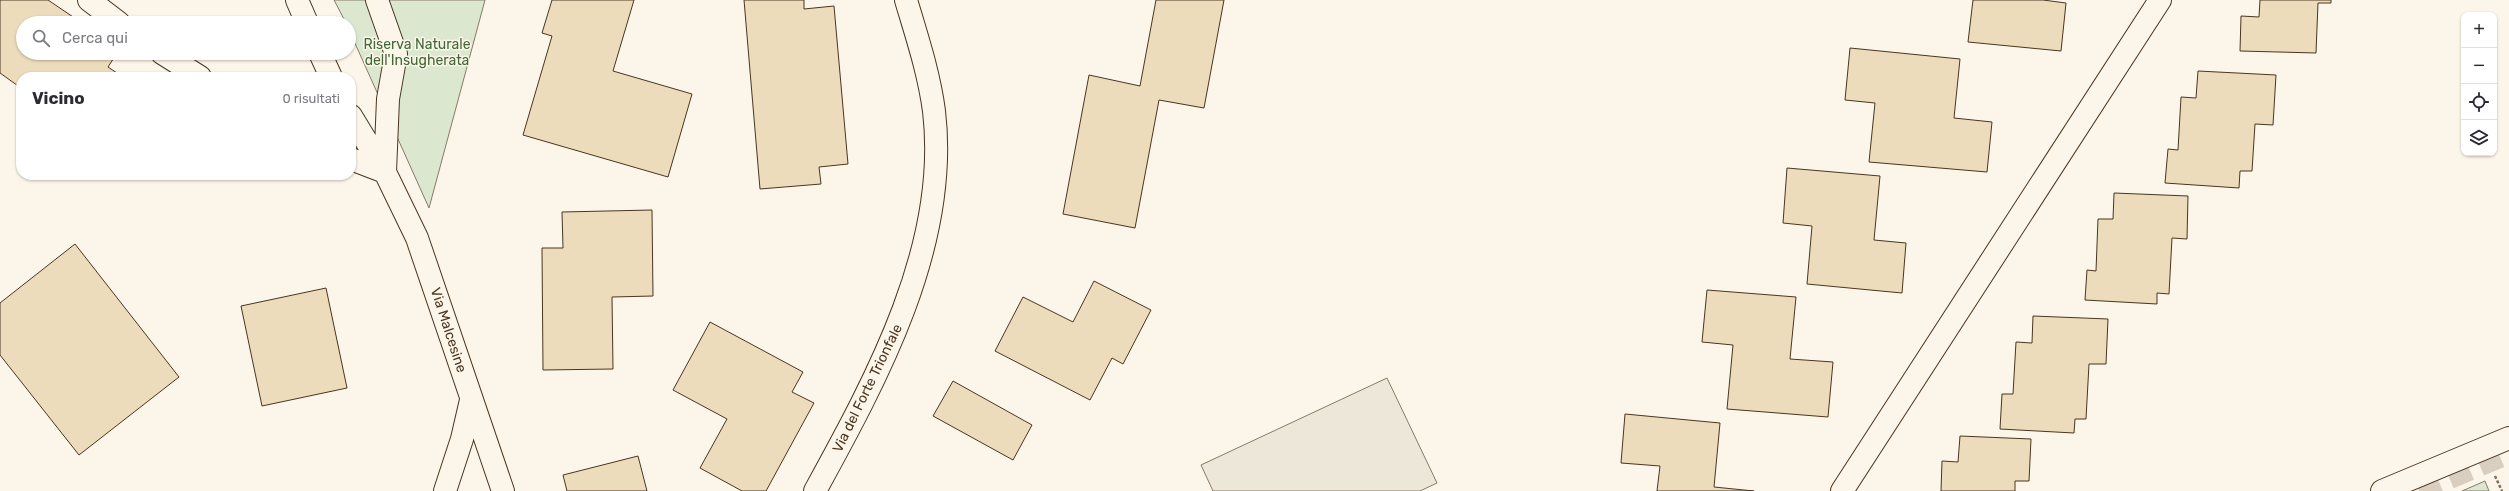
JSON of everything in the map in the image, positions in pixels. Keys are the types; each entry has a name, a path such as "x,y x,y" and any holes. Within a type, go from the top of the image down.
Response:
{"street":[{"path":"90,0 110,16"},
{"path":"297,0 304,16"},
{"name":"Via Malcesine","path":"377,0 396,54 388,98 385,172"},
{"name":"Via del Forte Trionfale","path":"815,491 860,409 891,345 913,282 926,229 936,151 934,112 925,66 906,0"},
{"path":"1842,491 2160,0"},
{"path":"173,60 192,72"},
{"path":"323,60 328,72"},
{"name":"Via Malcesine","path":"356,124 385,172 417,238 454,344 497,485"},
{"path":"356,161 385,172"},
{"path":"445,491 462,439 471,399"},
{"path":"2382,491 2509,438"}],"path":[{"path":"2494,473 2502,491"}],"green space":[{"name":"Riserva Naturale dell'Insugherata","path":"334,0 485,0 429,208 356,46 356,16 342,16"},
{"path":"2485,481 2489,491 2462,491"}],"shaded area":[{"path":"1387,378 1437,483 1420,491 1213,491 1201,465"}],"building":[{"path":"0,0 48,0 72,16 16,16 16,60 112,60 108,67 116,72 16,72 16,84 0,73"},
{"path":"552,0 634,0 613,71 692,94 668,177 523,135 552,36 542,33"},
{"path":"744,0 804,0 804,9 834,6 848,164 819,167 821,184 760,189"},
{"path":"1156,0 1224,0 1204,108 1159,100 1135,228 1063,214 1089,75 1140,86"},
{"path":"1973,0 2043,0 2066,3 2061,51 1968,42"},
{"path":"2260,0 2331,0 2331,3 2318,3 2316,53 2240,51 2241,16 2259,17"},
{"path":"1850,48 1960,59 1954,118 1992,122 1987,172 1869,162 1875,103 1845,100"},
{"path":"2198,71 2276,75 2273,125 2255,124 2252,171 2240,171 2239,188 2165,183 2168,149 2178,150 2181,97 2196,98"},
{"path":"1787,168 1880,176 1874,240 1906,243 1902,293 1807,284 1812,226 1783,223"},
{"path":"2114,193 2188,196 2187,239 2172,238 2169,294 2157,293 2157,304 2085,300 2087,270 2096,271 2098,219 2113,219"},
{"path":"652,210 653,296 612,297 613,369 543,370 542,248 563,248 562,212"},
{"path":"75,244 179,377 79,455 0,355 0,303"},
{"path":"1094,281 1151,310 1123,364 1112,358 1090,400 995,351 1023,297 1073,322"},
{"path":"326,288 347,388 262,406 241,306"},
{"path":"1707,290 1796,297 1790,359 1833,362 1828,417 1727,409 1733,345 1702,342"},
{"path":"2033,316 2108,319 2106,364 2089,364 2086,419 2075,419 2074,433 2000,429 2002,394 2013,394 2016,342 2032,343"},
{"path":"710,322 803,372 792,392 814,403 766,491 742,491 700,468 727,419 673,390"},
{"path":"953,381 1032,425 1013,460 933,416"},
{"path":"1625,414 1720,423 1714,487 1754,491 1657,491 1660,466 1621,463"},
{"path":"1960,436 2031,439 2029,481 2015,481 2015,491 1941,491 1942,461 1958,462"},
{"path":"638,456 647,491 567,491 563,475"}],"tunnel":[{"path":"2419,491 2509,453"}]}
